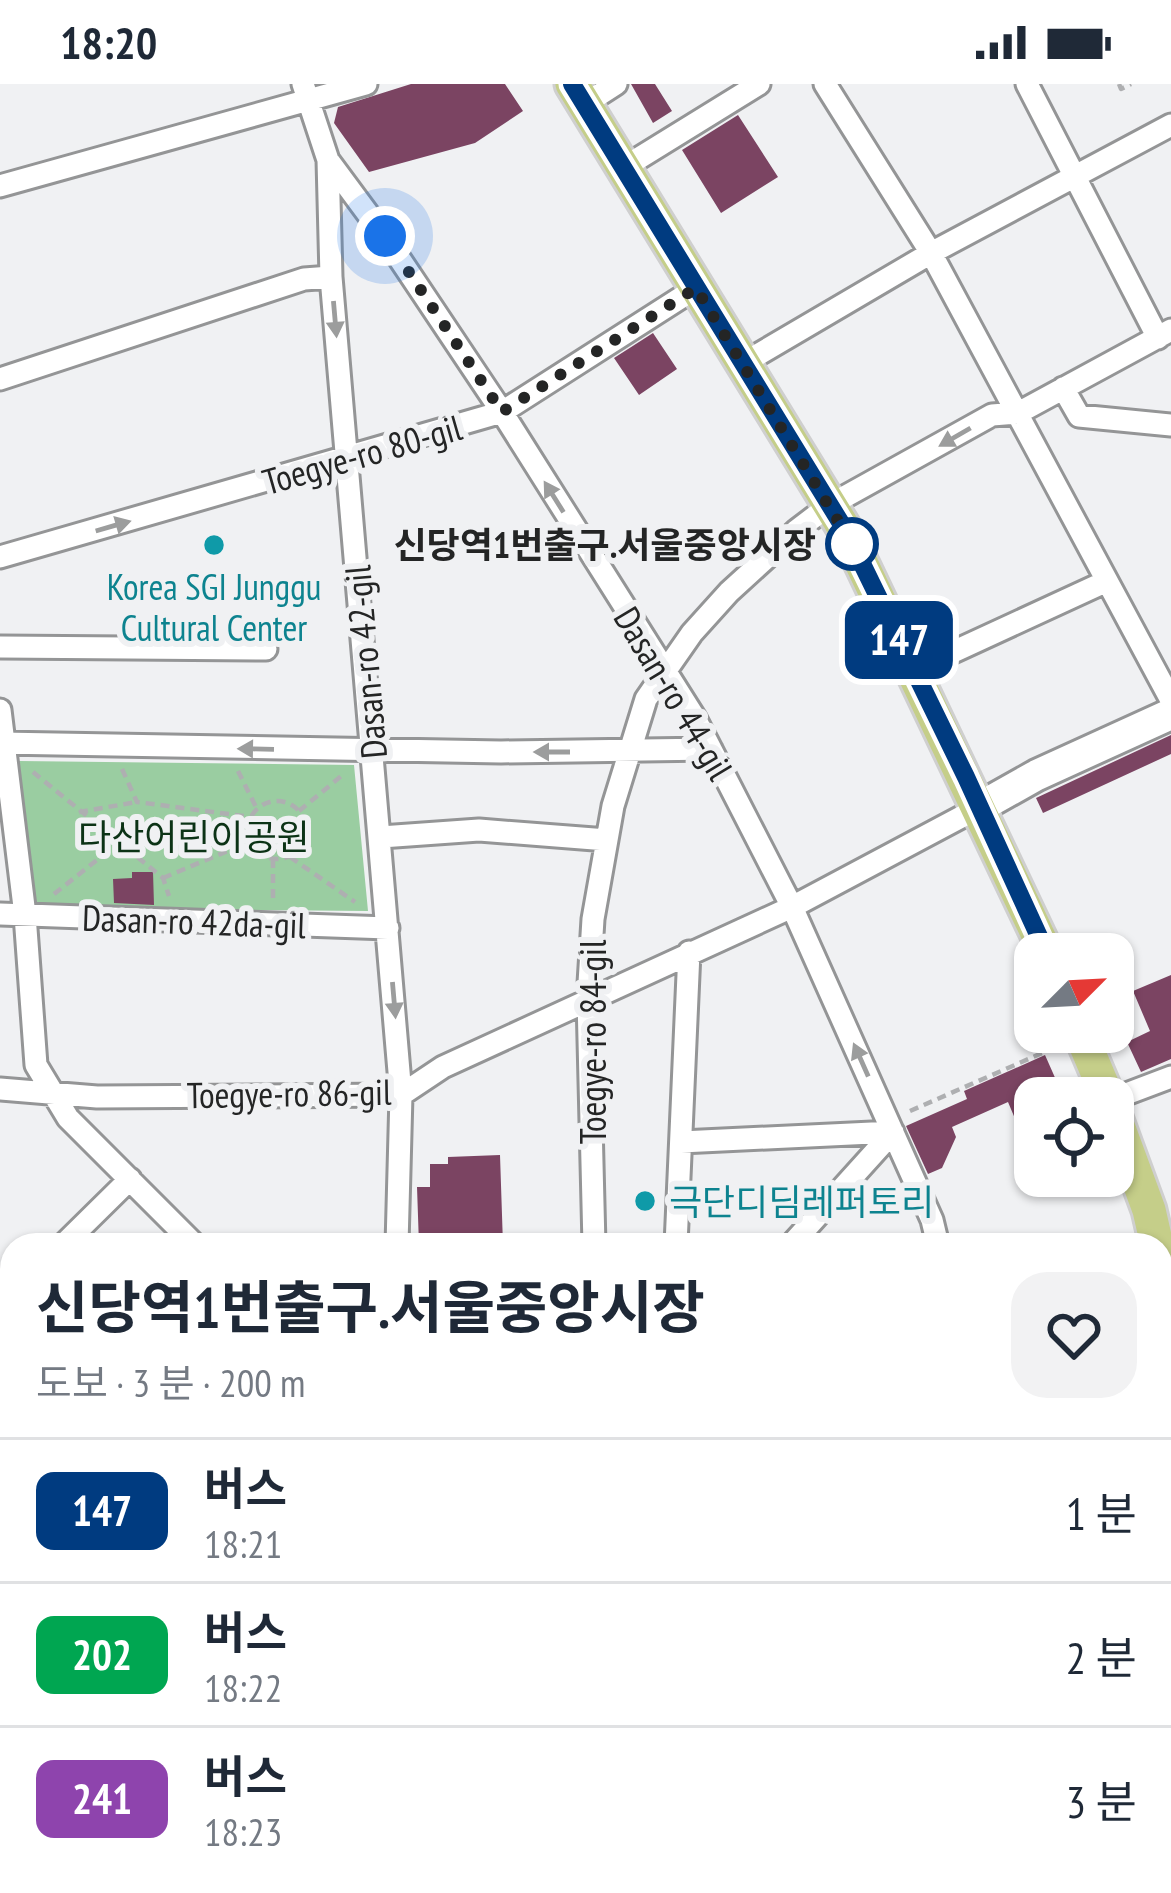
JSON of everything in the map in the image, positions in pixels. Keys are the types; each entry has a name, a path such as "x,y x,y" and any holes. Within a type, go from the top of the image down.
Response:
{"main road":[{"path":"579,94 830,505 914,670 1037,933"},
{"path":"1134,1169 1154,1233"}],"street":[{"path":"0,186 305,91 366,84"},
{"path":"579,94 616,84"},
{"path":"623,168 759,84"},
{"path":"825,84 932,254 1171,700"},
{"path":"1027,84 1164,334"},
{"name":"Dasan-ro 42-gil","path":"305,91 328,160 331,277 401,1095 397,1233"},
{"path":"742,364 932,254 1171,125"},
{"name":"Dasan-ro 44-gil","path":"328,160 385,236 502,412 711,749 792,907 935,1233"},
{"path":"0,379 304,279 331,277"},
{"name":"Toegye-ro 80-gil","path":"0,557 502,412 696,288"},
{"name":"Toegye-ro 84-gil","path":"594,1233 588,999 593,919 628,753 646,699 664,669 729,592 830,505 992,415 1018,413 1164,334"},
{"path":"1064,388 1079,416 1171,425"},
{"path":"914,670 1107,580"},
{"path":"0,647 266,649"},
{"path":"0,710 25,915 36,1064 68,1118 183,1233"},
{"path":"980,807 1037,775 1171,714"},
{"path":"1,743 373,751 711,749"},
{"name":"Toegye-ro 86-gil","path":"0,1089 52,1094 401,1095 443,1067 792,907 980,807"},
{"path":"381,837 479,830 607,840"},
{"name":"Dasan-ro 42da-gil","path":"0,914 388,928"},
{"path":"677,1233 689,952"},
{"path":"1134,1090 1171,1077"},
{"path":"681,1142 891,1126"},
{"path":"801,1233 891,1126"},
{"path":"75,1233 130,1179"}],"path":[{"path":"1119,84 1121,89 1131,84"},
{"path":"1,743 163,878 176,918"},
{"path":"113,746 137,802"},
{"path":"226,748 257,809"},
{"path":"299,812 373,751"},
{"path":"79,812 137,802 251,817"},
{"path":"283,802 299,812 305,839 289,857 273,859 257,853 250,842 251,817 257,809 265,803 283,802"},
{"path":"163,878 250,842"},
{"path":"25,915 117,844"},
{"path":"289,857 388,928"},
{"path":"271,923 273,859"},
{"path":"891,1126 1043,1053"}],"green space":[{"name":"다산어린이공원","path":"19,761 354,765 368,911 36,908"}],"building":[{"path":"411,84 505,84 523,111 475,143 369,172 334,123 338,107"},
{"path":"631,84 655,84 672,111 653,123"},
{"path":"738,115 778,177 721,213 682,150"},
{"path":"653,333 677,369 639,395 614,358"},
{"path":"1171,735 1171,754 1043,813 1036,798"},
{"path":"132,872 153,872 154,905 114,903 113,879 132,878"},
{"path":"1171,975 1171,1059 1141,1072 1132,1053 1134,1039 1150,1031 1134,991"},
{"path":"1045,1055 1055,1077 1014,1077 1014,1116 1008,1102 952,1127 956,1137 942,1168 928,1174 906,1126 967,1099 964,1091"},
{"path":"500,1155 503,1233 419,1233 417,1187 430,1187 430,1164 448,1164 448,1157"}],"bus line":[{"name":"147","path":"572,84 847,533 1038,933"}],"place":[{"name":"신당역1번출구.서울중앙시장","path":"852,544"},
{"name":"Korea SGI Junggu Cultural Center","path":"214,545"},
{"name":"극단디딤레퍼토리","path":"645,1201"}],"route":[{"path":"385,236 502,412 696,288 852,544"}]}
